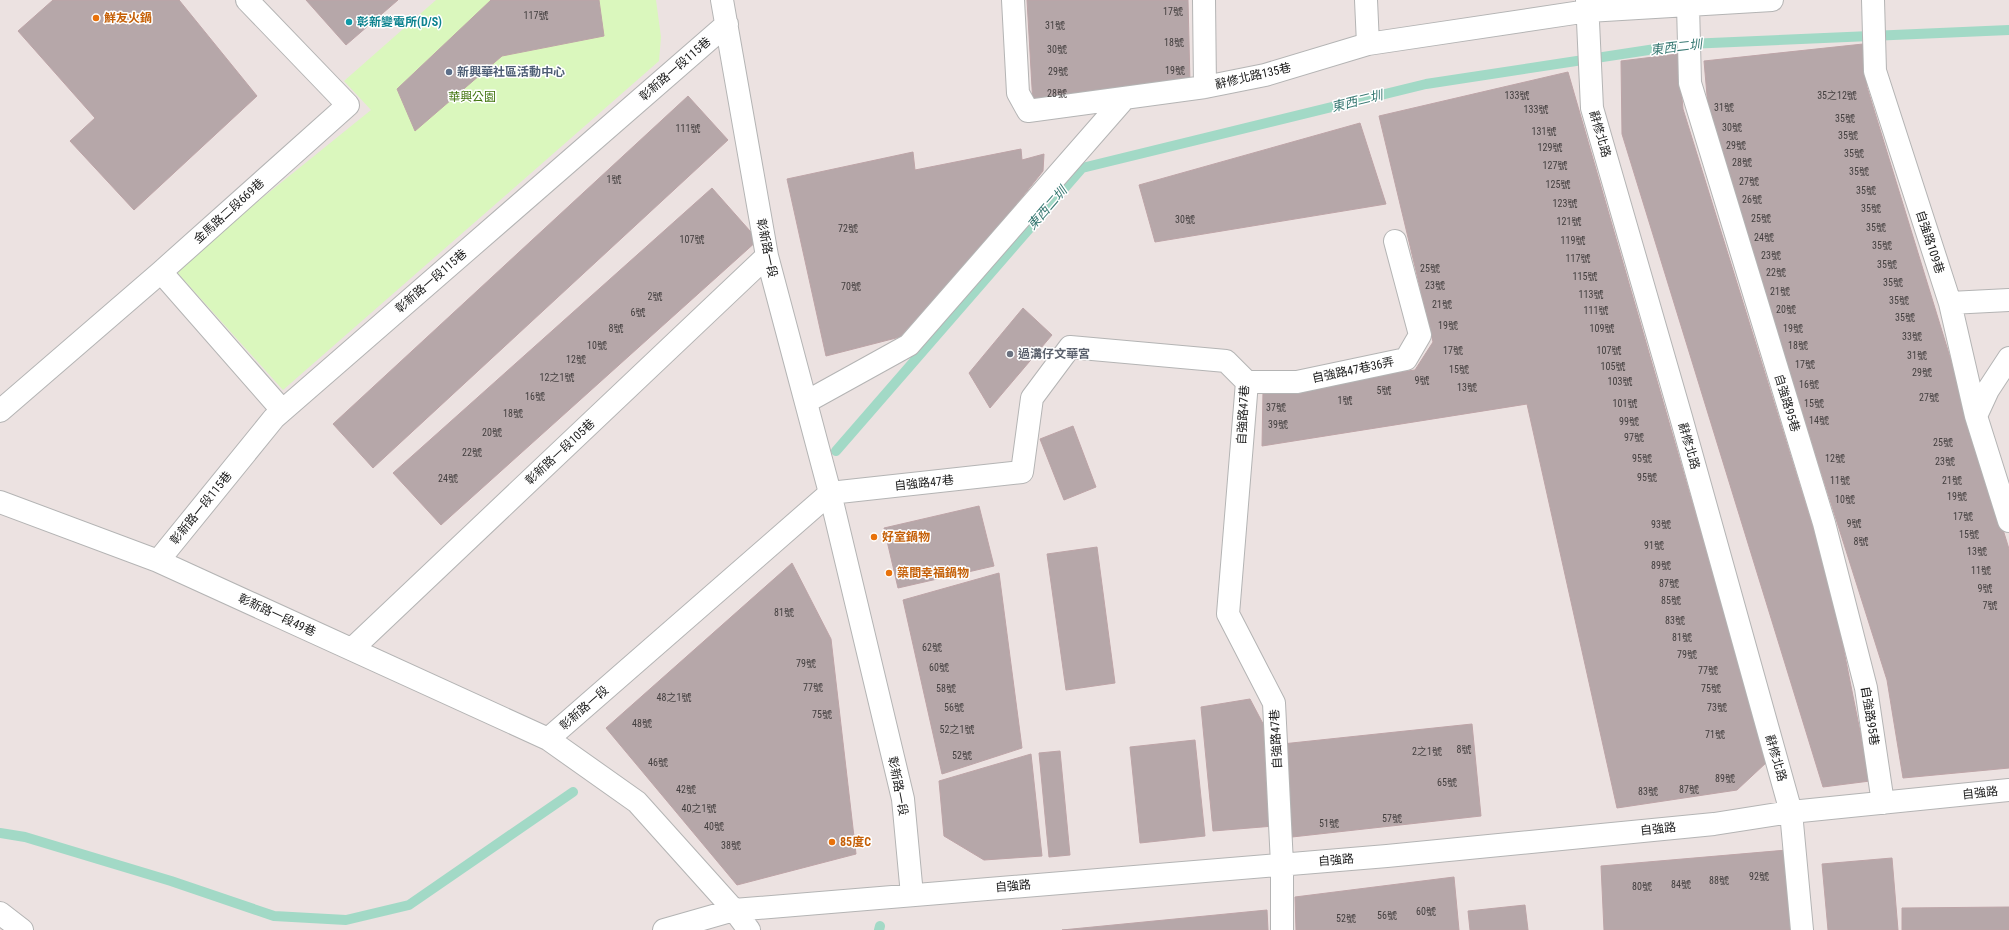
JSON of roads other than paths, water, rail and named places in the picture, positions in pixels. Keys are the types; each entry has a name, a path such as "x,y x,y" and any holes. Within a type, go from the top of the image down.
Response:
{"street":[{"name":"金馬路二段669巷","path":"0,410 161,272 348,105 247,0"},
{"name":"彰新路一段","path":"722,0 768,256 830,493 903,799 912,895"},
{"name":"辭修北路135巷","path":"1013,0 1018,93 1028,111 1124,100 1205,87 1265,75 1368,44 1587,11 1688,14 1772,0"},
{"path":"1204,0 1205,87"},
{"path":"1366,0 1368,44"},
{"name":"自強路109巷","path":"1873,0 1875,70 1950,303 1976,416 2009,521"},
{"name":"辭修北路","path":"1587,11 1589,79 1592,108 1683,425 1791,812 1802,930"},
{"name":"自強路95巷","path":"1688,14 1690,83 1824,523 1866,688 1883,803"},
{"name":"彰新路一段115巷","path":"158,561 282,410 727,24"},
{"path":"806,402 909,345 1124,100"},
{"name":"自強路47巷36弄","path":"1247,382 1297,382 1406,359 1420,335 1395,241"},
{"name":"彰新路一段105巷","path":"352,649 768,256"},
{"path":"161,272 282,410"},
{"path":"1950,303 2009,300"},
{"name":"自強路47巷","path":"830,493 1022,472 1032,398 1070,347 1226,361 1247,382 1228,614 1274,703 1282,864 1282,930"},
{"path":"1976,416 1988,390 2009,358"},
{"name":"彰新路一段","path":"749,930 734,910 637,802 548,739 830,493"},
{"name":"彰新路一段49巷","path":"0,502 158,561 548,739"},
{"name":"自強路","path":"664,930 734,910 1282,864 1706,824 1791,812 2009,790"},
{"path":"0,912 22,930"}],"waterway":[{"name":"東西二圳","path":"836,451 1082,168 1426,84 1688,44 2009,30"},
{"path":"0,833 25,837 171,881 274,916 346,920 409,905 573,792"},
{"path":"879,930 880,926"}],"place":[{"name":"鮮友火鍋","path":"96,18"},
{"name":"彰新變電所(D/S)","path":"349,22"},
{"name":"新興華社區活動中心","path":"449,72"},
{"name":"過溝仔文華宮","path":"1010,354"},
{"name":"好室鍋物","path":"874,537"},
{"name":"築間幸福鍋物","path":"889,573"},
{"name":"85度C","path":"832,842"}],"park label":[{"name":"華興公園","path":"472,97"}]}
